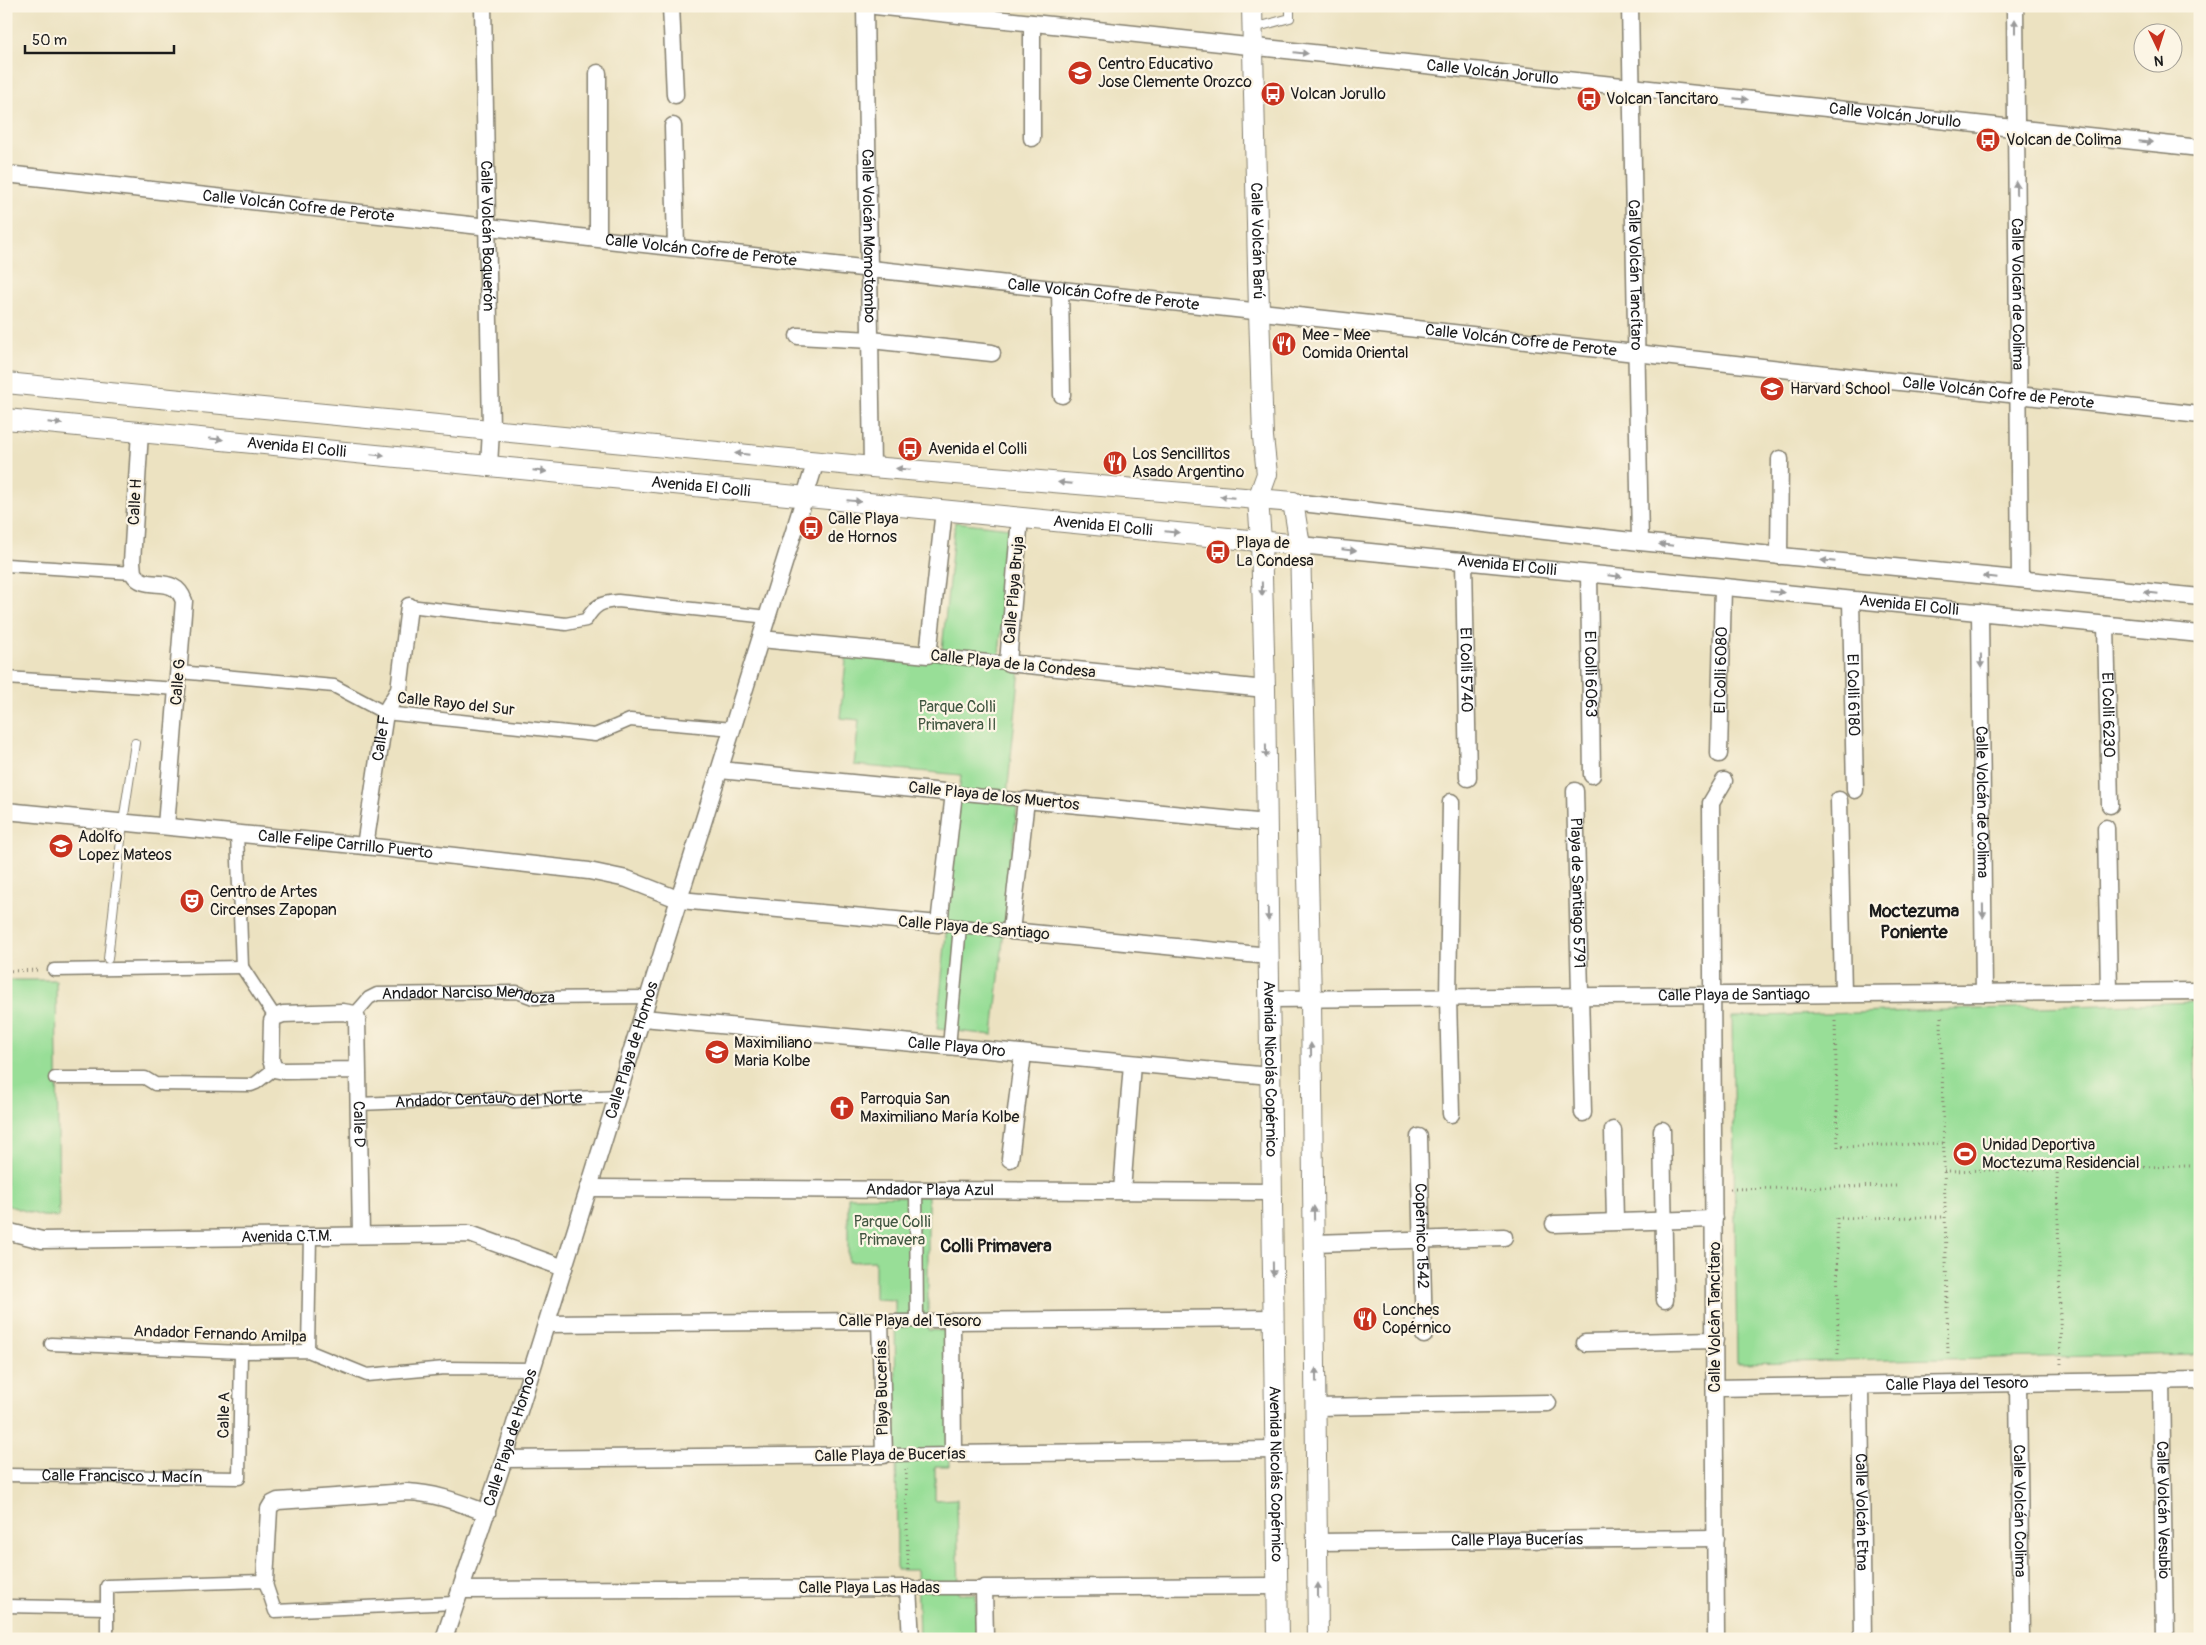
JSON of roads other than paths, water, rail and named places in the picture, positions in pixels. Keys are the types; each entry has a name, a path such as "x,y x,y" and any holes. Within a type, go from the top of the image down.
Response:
{"street":[{"name":"Calle Volcán Boquerón","path":"483,6 491,430 489,466"},
{"path":"672,6 674,95"},
{"name":"Calle Volcán Momotombo","path":"865,6 872,467"},
{"name":"Calle Volcán Jorullo","path":"875,6 1032,24 1252,38 1632,88 2200,148"},
{"name":"Calle Volcán Barú","path":"1252,6 1263,437 1267,474 1258,499"},
{"name":"Calle Volcán Tancítaro","path":"1630,6 1640,542"},
{"name":"Calle Volcán de Colima","path":"2014,6 2020,580"},
{"path":"1032,24 1032,138"},
{"path":"598,73 598,238"},
{"path":"673,126 676,247"},
{"name":"Calle Volcán Cofre de Perote","path":"6,174 2200,415"},
{"path":"1060,289 1062,395"},
{"path":"798,336 871,340 992,353"},
{"path":"6,383 872,467 1293,502 1640,542 2200,597"},
{"name":"Avenida El Colli","path":"6,418 1261,540 2200,634"},
{"name":"Calle H","path":"133,573 132,562 140,432"},
{"path":"1779,556 1780,459"},
{"name":"Calle Playa de Hornos","path":"444,1639 533,1369 816,461"},
{"path":"1267,474 1293,502 1300,545 1311,999 1318,1639"},
{"name":"Avenida Nicolás Copérnico","path":"1258,499 1265,689 1278,1639"},
{"path":"928,655 944,510"},
{"name":"Calle Playa Bruja","path":"1008,663 1020,517"},
{"name":"El Colli 5740","path":"1464,561 1468,778"},
{"path":"6,565 133,573"},
{"name":"Calle G","path":"133,573 138,580 170,585 182,593 185,611 166,826"},
{"name":"El Colli 6063","path":"1589,574 1592,775"},
{"name":"El Colli 6080","path":"1719,754 1723,587"},
{"name":"El Colli 6180","path":"1851,600 1855,790"},
{"path":"409,606 566,624 586,620 593,608 607,602 618,601 768,617"},
{"name":"Calle F","path":"365,846 385,712 399,690 409,606"},
{"name":"Calle Volcán de Colima","path":"1980,612 1984,993"},
{"name":"El Colli 6230","path":"2106,625 2110,806"},
{"name":"Calle Playa de la Condesa","path":"761,638 1265,689"},
{"name":"Calle Rayo del Sur","path":"179,672 334,686 385,712 595,735 630,720 733,729"},
{"path":"6,678 178,689"},
{"name":"Calle Playa de los Muertos","path":"720,770 1267,823"},
{"name":"Calle Volcán Tancítaro","path":"1716,1639 1711,803 1724,781"},
{"name":"Playa de Santiago 5791","path":"1575,791 1584,1113"},
{"path":"939,924 954,792"},
{"path":"1011,931 1026,800"},
{"path":"1839,800 1843,994"},
{"path":"1450,802 1448,998 1451,1114"},
{"name":"Calle Felipe Carrillo Puerto","path":"6,811 365,846 589,871 626,879 680,900"},
{"path":"2106,828 2109,991"},
{"path":"237,834 242,967 275,1017"},
{"name":"Calle Playa de Santiago","path":"680,900 1269,956"},
{"path":"949,1047 960,926"},
{"path":"54,970 242,967"},
{"name":"Calle Playa de Santiago","path":"1269,1000 2200,991"},
{"name":"Andador Narciso Mendoza","path":"355,1014 368,998 377,994 517,992 533,998 649,997"},
{"path":"275,1017 292,1014 343,1012 355,1014"},
{"name":"Calle D","path":"355,1014 358,1024 361,1235"},
{"path":"274,1069 271,1060 272,1025 275,1017"},
{"name":"Calle Playa Oro","path":"643,1018 1270,1076"},
{"path":"1010,1159 1023,1054"},
{"path":"1122,1191 1132,1064"},
{"path":"55,1078 145,1078 155,1084 251,1084 256,1083 274,1069 284,1071 358,1070"},
{"name":"Andador Centauro del Norte","path":"359,1104 504,1098 514,1101 618,1096"},
{"path":"1613,1130 1615,1221"},
{"path":"1662,1130 1665,1300"},
{"name":"Copérnico 1542","path":"1420,1137 1424,1335"},
{"name":"Andador Playa Azul","path":"589,1188 1272,1192"},
{"path":"916,1190 917,1321"},
{"path":"1554,1224 1714,1219"},
{"name":"Avenida C.T.M.","path":"6,1231 42,1240 470,1234 564,1268"},
{"path":"308,1351 310,1235"},
{"path":"1314,1243 1504,1237"},
{"name":"Calle Playa del Tesoro","path":"546,1324 1274,1318"},
{"path":"952,1321 953,1454"},
{"name":"Playa Bucerías","path":"880,1322 884,1455"},
{"path":"1585,1343 1715,1340"},
{"name":"Andador Fernando Amilpa","path":"52,1344 241,1352 308,1351 367,1375 446,1368 533,1369"},
{"name":"Calle A","path":"239,1478 241,1352"},
{"name":"Calle Volcán Vesubio","path":"2161,1380 2165,1639"},
{"name":"Calle Playa del Tesoro","path":"1715,1388 2200,1380"},
{"name":"Calle Volcán Colima","path":"2018,1383 2021,1639"},
{"name":"Calle Volcán Etna","path":"1860,1386 1864,1639"},
{"path":"1316,1408 1548,1403"},
{"name":"Calle Playa de Bucerías","path":"504,1459 1276,1450"},
{"name":"Calle Francisco J. Macín","path":"6,1475 239,1478"},
{"path":"457,1597 274,1611 265,1581 269,1515 272,1504 285,1500 407,1492 442,1496 487,1513"},
{"name":"Calle Playa Bucerías","path":"1318,1542 1716,1538"},
{"path":"107,1639 107,1586 265,1581"},
{"name":"Calle Playa Las Hadas","path":"457,1597 908,1588 1278,1586"},
{"path":"908,1588 911,1639"},
{"path":"984,1588 985,1639"},
{"path":"6,1606 107,1608"}],"lane":[{"path":"1252,38 1290,18 1290,6"},
{"path":"108,959 123,822 136,743"}],"place":[{"name":"Centro Educativo Jose Clemente Orozco","path":"1080,73"},
{"name":"Volcan Jorullo","path":"1273,94"},
{"name":"Volcan Tancitaro","path":"1589,99"},
{"name":"Volcan de Colima","path":"1988,140"},
{"name":"Mee - Mee Comida Oriental","path":"1284,344"},
{"name":"Harvard School","path":"1772,389"},
{"name":"Avenida el Colli","path":"910,449"},
{"name":"Los Sencillitos Asado Argentino","path":"1115,463"},
{"name":"Calle Playa de Hornos","path":"811,528"},
{"name":"Playa de La Condesa","path":"1218,552"},
{"name":"Adolfo Lopez Mateos","path":"61,846"},
{"name":"Centro de Artes Circenses Zapopan","path":"192,901"},
{"name":"Maximiliano Maria Kolbe","path":"717,1052"},
{"name":"Parroquia San Maximiliano María Kolbe","path":"842,1108"},
{"name":"Unidad Deportiva Moctezuma Residencial","path":"1965,1154"},
{"name":"Lonches Copérnico","path":"1365,1319"}],"district":[{"name":"Moctezuma Poniente","path":"1914,921"},
{"name":"Colli Primavera","path":"996,1246"}],"park label":[{"name":"Parque Colli Primavera II","path":"957,716"},
{"name":"Parque Colli Primavera","path":"892,1231"}]}
